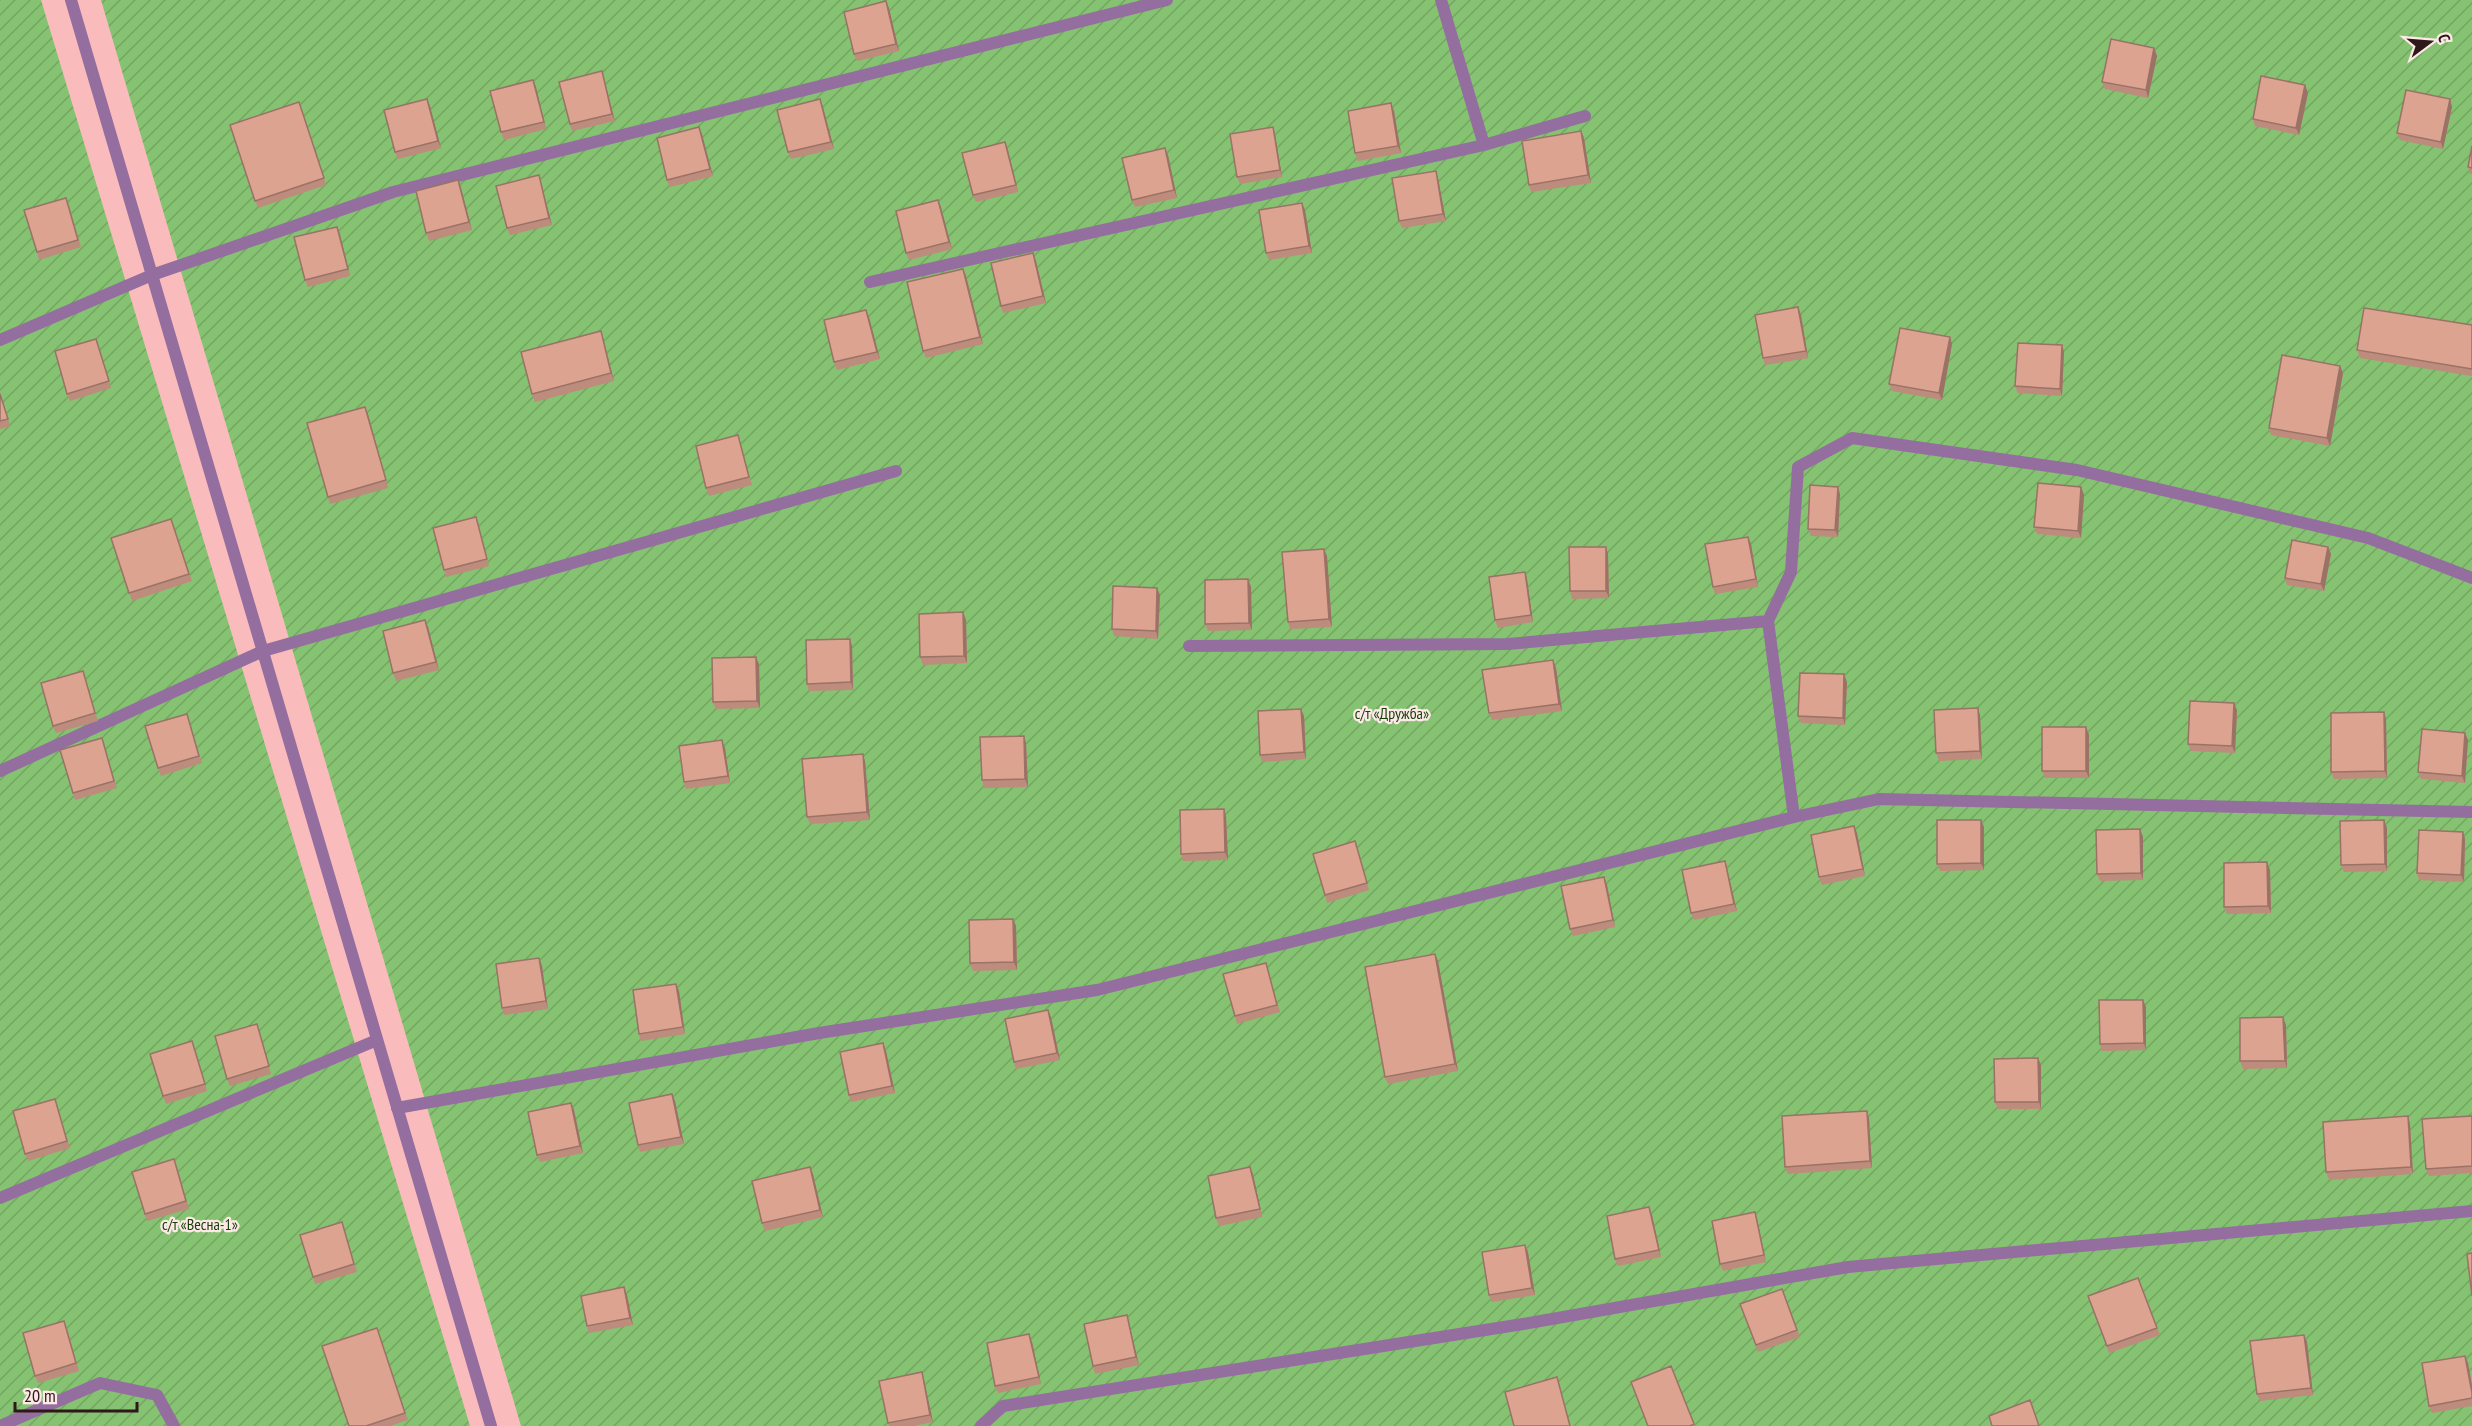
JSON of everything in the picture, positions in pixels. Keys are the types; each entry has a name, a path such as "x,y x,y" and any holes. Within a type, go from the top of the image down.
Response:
{"street":[{"path":"71,0 491,1426"},
{"path":"0,340 152,275 393,192 1167,0"},
{"path":"1441,0 1484,145"},
{"path":"870,282 1484,145 1585,116"},
{"path":"1794,817 1768,621 1791,572 1798,467 1852,438 2077,470 2368,538 2472,578"},
{"path":"0,771 263,651 896,471"},
{"path":"1189,646 1508,644 1768,621"},
{"path":"397,1108 819,1033 1097,990 1794,817 1879,800 2472,812"},
{"path":"0,1198 377,1040"},
{"path":"981,1426 1003,1406 1523,1324 1848,1267 2472,1211"},
{"path":"0,1426 99,1383 157,1395 174,1426"}],"green space":[{"name":"с/т «Весна-1»","path":"0,0 41,0 470,1426 0,1426"},
{"name":"с/т «Дружба»","path":"101,0 2472,0 2472,1426 521,1426"}],"building":[{"path":"886,1 896,44 854,54 844,12"},
{"path":"2111,39 2154,48 2146,90 2102,82"},
{"path":"602,71 612,114 570,124 559,82"},
{"path":"2261,76 2305,85 2296,128 2253,119"},
{"path":"533,80 544,122 501,132 490,91"},
{"path":"2406,90 2450,99 2441,142 2397,133"},
{"path":"427,99 438,141 395,152 384,110"},
{"path":"820,99 831,142 788,152 777,110"},
{"path":"299,102 324,178 255,201 230,125"},
{"path":"1391,103 1398,146 1355,153 1348,111"},
{"path":"699,127 710,169 667,180 657,138"},
{"path":"1273,127 1280,170 1237,177 1230,134"},
{"path":"1581,131 1588,175 1529,185 1522,141"},
{"path":"1005,142 1016,185 973,195 962,153"},
{"path":"2472,146 2472,168 2468,167"},
{"path":"1165,148 1174,190 1132,200 1122,158"},
{"path":"1436,171 1443,214 1399,221 1392,178"},
{"path":"539,175 549,218 507,228 496,186"},
{"path":"458,180 469,222 426,233 416,191"},
{"path":"66,198 78,240 37,252 24,210"},
{"path":"938,200 949,242 906,253 896,211"},
{"path":"1302,203 1309,246 1266,253 1259,210"},
{"path":"337,227 348,269 305,280 294,237"},
{"path":"1033,253 1043,296 1001,306 991,263"},
{"path":"963,269 980,337 923,351 907,282"},
{"path":"1798,307 1806,351 1763,358 1755,315"},
{"path":"2364,308 2472,325 2472,369 2357,350"},
{"path":"866,310 877,352 834,362 824,320"},
{"path":"1900,328 1950,337 1939,393 1889,384"},
{"path":"601,331 611,373 532,394 521,352"},
{"path":"96,339 109,381 67,394 55,351"},
{"path":"2018,343 2062,345 2060,389 2015,386"},
{"path":"2282,355 2340,366 2327,438 2269,428"},
{"path":"0,394 8,419 0,421"},
{"path":"365,407 386,480 328,497 307,423"},
{"path":"738,435 749,477 706,488 696,446"},
{"path":"2038,483 2081,487 2078,531 2034,527"},
{"path":"1810,485 1838,487 1835,530 1808,529"},
{"path":"476,517 487,559 444,570 433,528"},
{"path":"171,519 189,574 129,593 111,538"},
{"path":"1748,537 1756,579 1713,587 1705,544"},
{"path":"2292,540 2328,547 2321,584 2285,578"},
{"path":"1569,547 1606,547 1606,591 1570,591"},
{"path":"1324,549 1329,619 1288,622 1282,552"},
{"path":"1525,572 1531,615 1495,620 1489,577"},
{"path":"1248,579 1249,623 1205,624 1205,580"},
{"path":"1113,586 1157,588 1156,631 1112,629"},
{"path":"963,612 964,656 920,657 919,614"},
{"path":"425,620 436,662 393,673 383,631"},
{"path":"850,639 851,682 807,684 806,640"},
{"path":"756,657 757,701 713,702 712,658"},
{"path":"1553,660 1559,704 1489,713 1482,670"},
{"path":"83,671 95,713 53,726 41,683"},
{"path":"1800,673 1844,674 1843,718 1798,716"},
{"path":"2190,701 2234,703 2232,746 2188,744"},
{"path":"1978,708 1980,751 1936,753 1934,710"},
{"path":"1301,709 1304,752 1260,755 1258,711"},
{"path":"2384,712 2385,771 2331,772 2331,713"},
{"path":"187,714 199,756 158,768 145,726"},
{"path":"2042,727 2086,727 2086,771 2042,771"},
{"path":"2422,729 2465,733 2462,776 2418,772"},
{"path":"1024,736 1025,779 982,780 980,737"},
{"path":"102,738 114,781 73,793 60,750"},
{"path":"722,740 728,776 684,782 679,746"},
{"path":"863,754 867,812 807,817 802,759"},
{"path":"1224,809 1225,852 1181,854 1180,810"},
{"path":"1937,820 1981,820 1981,863 1937,864"},
{"path":"2384,820 2385,864 2341,865 2340,821"},
{"path":"1854,826 1863,869 1819,877 1811,835"},
{"path":"2140,829 2141,873 2097,874 2096,830"},
{"path":"2419,830 2463,832 2461,875 2417,873"},
{"path":"1355,841 1367,883 1325,895 1313,854"},
{"path":"1725,861 1734,904 1691,913 1682,870"},
{"path":"2267,862 2268,906 2224,907 2224,863"},
{"path":"1604,877 1613,920 1570,929 1561,886"},
{"path":"1013,919 1014,962 970,963 969,920"},
{"path":"1435,954 1455,1064 1385,1077 1365,967"},
{"path":"539,958 546,1001 502,1008 496,964"},
{"path":"1266,963 1277,1005 1235,1016 1223,974"},
{"path":"676,984 683,1027 639,1034 633,990"},
{"path":"2099,1000 2143,1000 2144,1043 2100,1044"},
{"path":"1048,1010 1057,1053 1014,1062 1005,1019"},
{"path":"2283,1017 2285,1061 2240,1061 2240,1018"},
{"path":"257,1024 269,1066 227,1079 215,1036"},
{"path":"192,1041 205,1084 163,1096 150,1054"},
{"path":"883,1043 892,1086 849,1095 840,1052"},
{"path":"2038,1058 2039,1102 1995,1102 1994,1059"},
{"path":"672,1094 681,1137 638,1145 629,1103"},
{"path":"55,1099 67,1141 25,1154 13,1111"},
{"path":"571,1103 580,1146 537,1155 528,1112"},
{"path":"1867,1111 1870,1161 1785,1167 1782,1116"},
{"path":"2408,1116 2411,1167 2326,1172 2323,1122"},
{"path":"2472,1116 2472,1166 2426,1169 2422,1119"},
{"path":"174,1159 186,1201 145,1214 132,1172"},
{"path":"810,1167 820,1210 762,1223 752,1181"},
{"path":"1250,1167 1260,1209 1216,1218 1208,1176"},
{"path":"1649,1207 1659,1250 1615,1259 1607,1216"},
{"path":"1755,1212 1764,1255 1720,1264 1712,1221"},
{"path":"342,1222 354,1264 313,1277 300,1235"},
{"path":"1525,1245 1532,1288 1489,1295 1482,1252"},
{"path":"2472,1253 2472,1296 2467,1254"},
{"path":"2138,1278 2157,1328 2107,1346 2088,1296"},
{"path":"624,1287 630,1318 587,1326 581,1296"},
{"path":"1782,1289 1797,1330 1756,1345 1740,1304"},
{"path":"1127,1315 1136,1357 1093,1366 1084,1324"},
{"path":"64,1321 76,1363 35,1376 23,1333"},
{"path":"377,1328 405,1413 366,1426 349,1426 322,1346"},
{"path":"1029,1334 1039,1377 995,1386 987,1343"},
{"path":"2304,1335 2311,1388 2257,1394 2250,1341"},
{"path":"2465,1356 2472,1398 2429,1406 2422,1363"},
{"path":"1671,1366 1694,1424 1690,1426 1648,1426 1631,1382"},
{"path":"922,1372 930,1415 888,1423 879,1381"},
{"path":"1557,1377 1570,1426 1514,1426 1505,1392"},
{"path":"2030,1400 2039,1426 1992,1426 1989,1416"}]}
